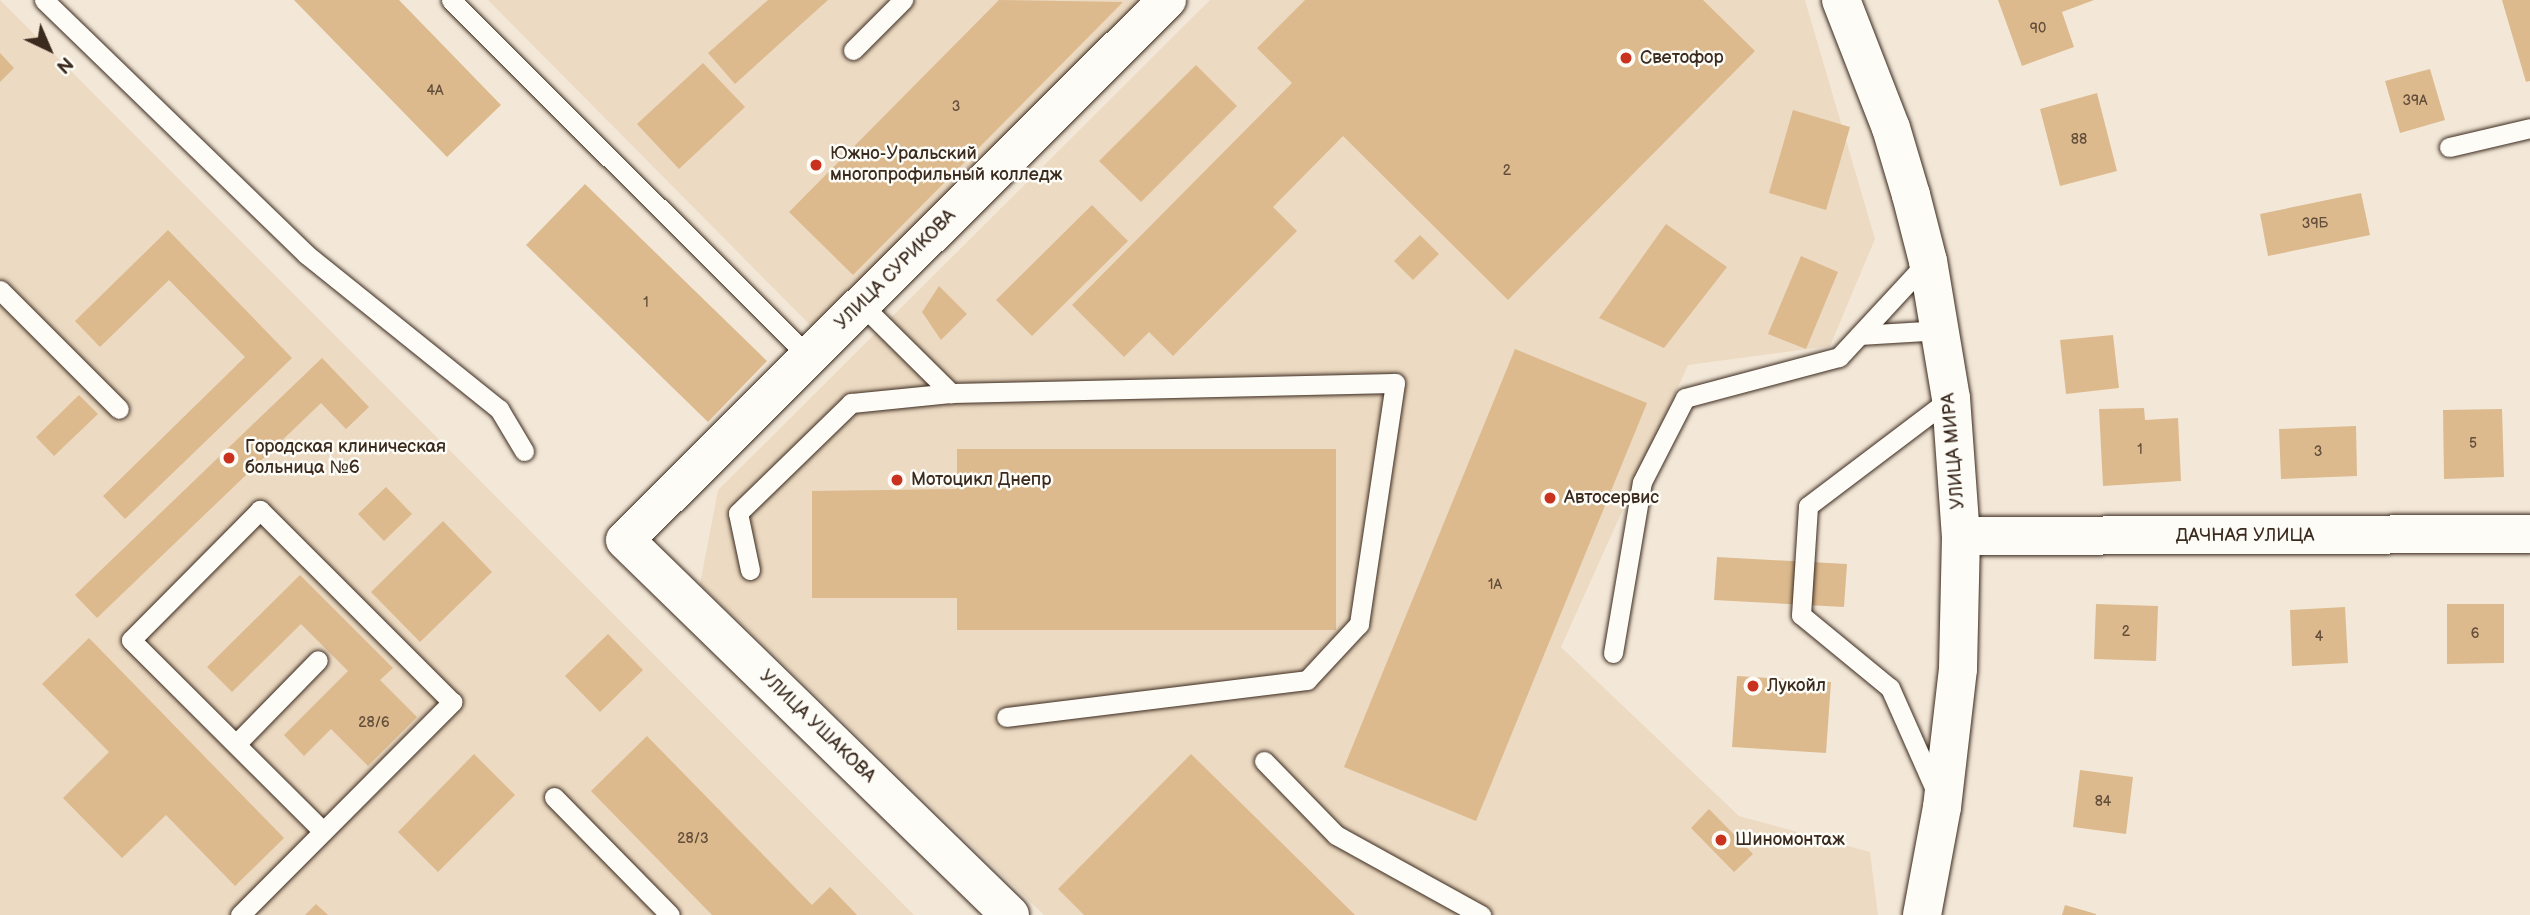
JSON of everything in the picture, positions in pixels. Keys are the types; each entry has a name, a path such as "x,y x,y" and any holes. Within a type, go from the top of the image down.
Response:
{"street":[{"name":"УЛИЦА МИРА","path":"1841,0 1891,128 1928,261 1951,398 1961,537 1958,669 1942,807 1922,915"},
{"name":"УЛИЦА СУРИКОВА","path":"625,540 862,304 1155,4"},
{"name":"ДАЧНАЯ УЛИЦА","path":"1961,537 2530,534"},
{"name":"УЛИЦА УШАКОВА","path":"625,540 1010,915"}],"lane":[{"path":"44,0 306,254 499,409 524,451"},
{"path":"451,0 808,357"},
{"path":"853,50 903,0"},
{"path":"2449,147 2530,128"},
{"path":"1613,653 1642,482 1685,398 1839,357 1928,261"},
{"path":"0,290 119,409"},
{"path":"862,304 951,393"},
{"path":"1860,335 1941,330"},
{"path":"750,570 738,513 851,403 951,393 1395,383 1359,624 1307,680 1006,717"},
{"path":"1942,807 1890,688 1801,615 1808,506 1951,398"},
{"path":"240,915 452,702 260,510 131,639 323,831"},
{"path":"236,744 318,660"},
{"path":"1264,761 1336,835 1457,908 1481,915"},
{"path":"554,797 670,915"}],"shaded area":[{"name":"Городская клиническая больница №6","path":"0,0 914,915 0,915"},
{"name":"Южно-Уральский многопрофильный колледж","path":"488,0 1147,0 815,330"},
{"path":"1210,0 1805,0 1875,239 1830,346 1688,365 1561,647 1739,816 1870,852 1878,915 1044,915 700,584 718,490"}],"building":[{"path":"294,0 399,0 501,105 447,157"},
{"path":"768,0 828,0 735,84 708,53"},
{"path":"999,0 1123,2 853,275 789,212"},
{"path":"1305,0 1703,0 1755,51 1508,300 1343,136 1273,207 1297,231 1173,356 1149,332 1124,357 1072,305 1292,83 1257,48"},
{"path":"1998,0 2094,0 2062,12 2074,47 2022,66"},
{"path":"2502,0 2530,0 2530,81 2526,82"},
{"path":"0,53 14,68 0,82"},
{"path":"703,63 745,107 679,169 637,124"},
{"path":"1196,65 1237,106 1141,202 1099,161"},
{"path":"2430,69 2445,120 2400,133 2385,81"},
{"path":"2097,93 2117,171 2060,186 2040,109"},
{"path":"1793,110 1850,127 1826,210 1769,193"},
{"path":"585,184 767,361 708,422 526,245"},
{"path":"2361,193 2370,235 2268,256 2260,214"},
{"path":"1092,205 1128,241 1032,336 996,300"},
{"path":"1666,224 1727,267 1664,348 1599,318"},
{"path":"168,230 292,358 125,519 103,496 245,357 169,280 100,347 75,321"},
{"path":"1420,235 1439,254 1413,280 1394,261"},
{"path":"1801,256 1838,272 1806,349 1768,334"},
{"path":"939,286 967,314 941,340 922,312"},
{"path":"2113,335 2119,388 2066,394 2060,340"},
{"path":"1515,349 1647,403 1476,821 1344,767"},
{"path":"322,358 369,407 346,429 321,403 97,618 75,595"},
{"path":"79,395 98,414 54,456 36,437"},
{"path":"2144,408 2145,420 2178,418 2181,481 2103,486 2099,409"},
{"path":"2502,409 2504,477 2444,479 2443,410"},
{"path":"2356,426 2357,476 2281,479 2279,429"},
{"path":"957,449 1336,449 1336,630 957,630 957,598 812,598 812,491 957,489"},
{"path":"386,487 412,514 384,541 358,514"},
{"path":"443,521 492,572 420,642 371,592"},
{"path":"1717,557 1847,564 1844,607 1714,600"},
{"path":"300,575 393,668 380,680 417,717 368,766 331,729 304,756 284,735 348,671 301,624 232,692 207,667"},
{"path":"2096,604 2158,606 2156,661 2094,659"},
{"path":"2447,604 2504,604 2504,663 2447,664"},
{"path":"2345,607 2348,663 2292,666 2290,610"},
{"path":"608,634 643,670 600,712 565,676"},
{"path":"89,638 284,838 235,886 166,815 122,858 63,798 109,752 42,684"},
{"path":"1737,676 1831,682 1826,753 1732,747"},
{"path":"647,736 812,905 830,887 857,915 712,915 591,791"},
{"path":"474,754 515,795 438,872 398,832"},
{"path":"1191,754 1355,915 1084,915 1058,889"},
{"path":"2080,770 2133,777 2126,834 2073,827"},
{"path":"1709,809 1753,854 1734,872 1691,828"},
{"path":"316,904 328,915 305,915"},
{"path":"2065,905 2096,914 2096,915 2062,915"}],"place":[{"name":"Светофор","path":"1626,58"},
{"name":"Южно-Уральский многопрофильный колледж","path":"816,165"},
{"name":"Городская клиническая больница №6","path":"229,458"},
{"name":"Мотоцикл Днепр","path":"897,480"},
{"name":"Автосервис","path":"1550,498"},
{"name":"Лукойл","path":"1753,686"},
{"name":"Шиномонтаж","path":"1721,840"}]}
